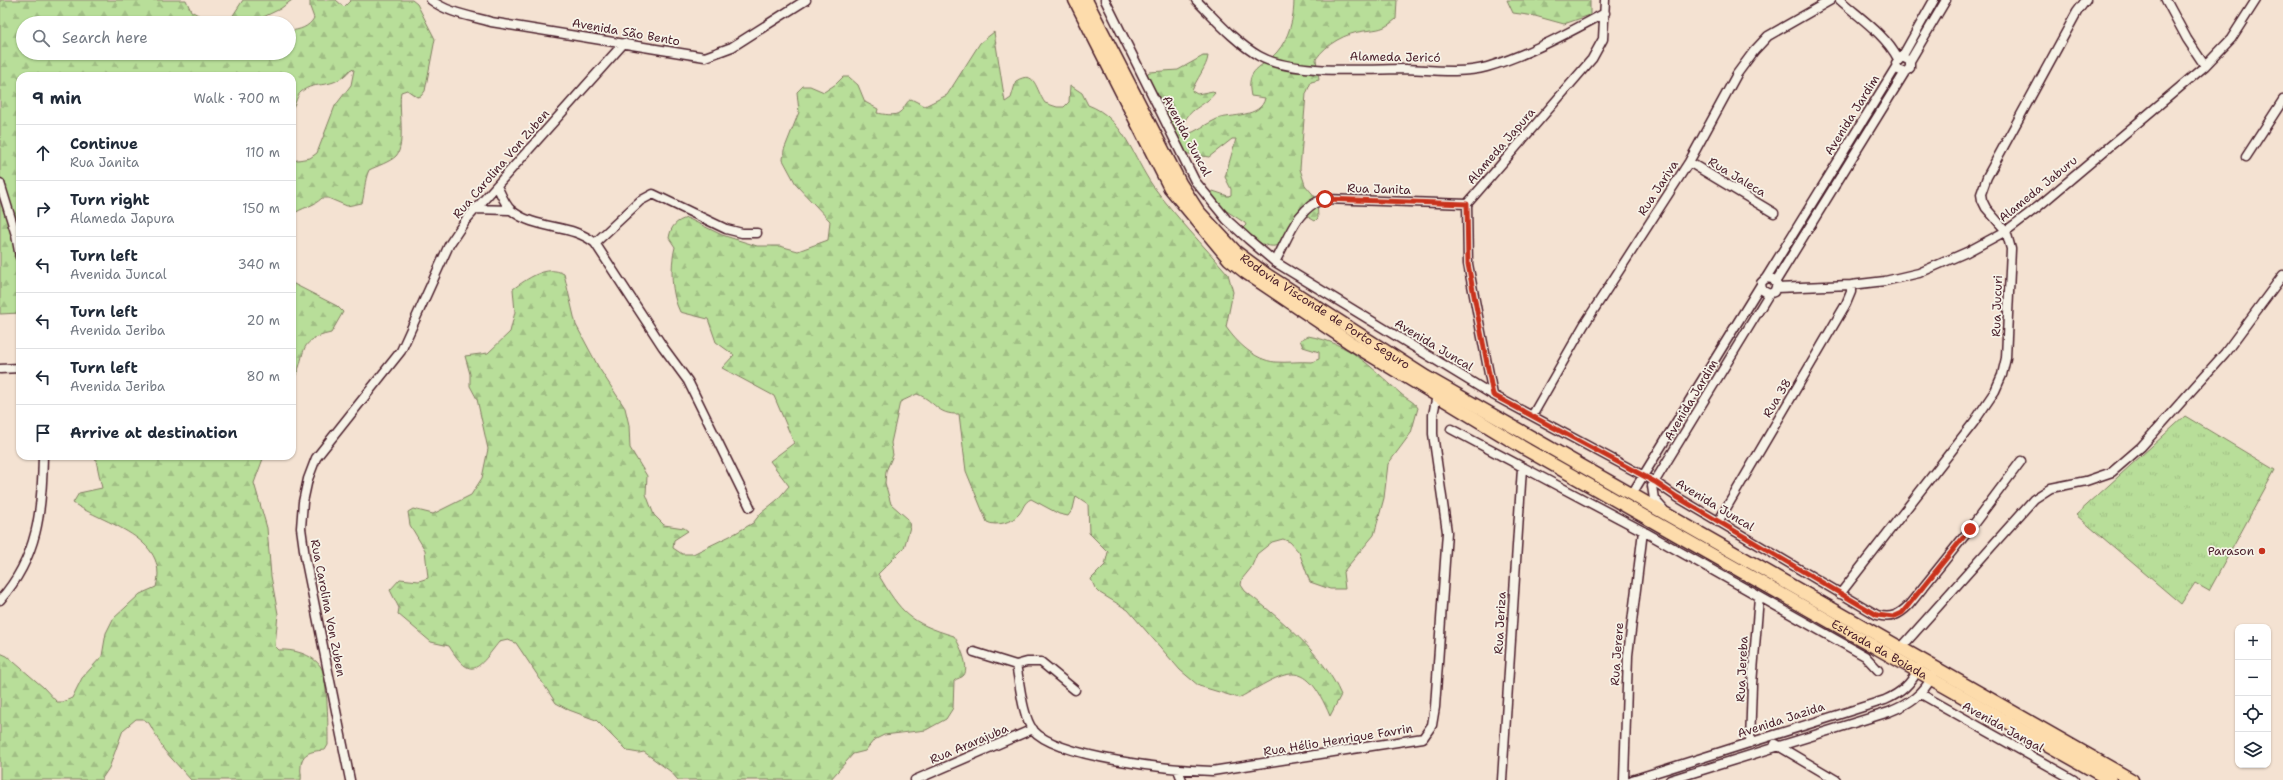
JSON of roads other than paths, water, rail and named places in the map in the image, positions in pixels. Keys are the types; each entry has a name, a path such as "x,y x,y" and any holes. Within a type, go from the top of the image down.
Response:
{"main road":[{"name":"Rodovia Visconde de Porto Seguro","path":"1075,0 1170,188 1229,258 1245,272 1349,342 1437,396 1648,519"},
{"name":"Rodovia Visconde de Porto Seguro","path":"1086,0 1180,183 1198,211 1236,252 1266,275 1426,377 1592,474 1671,517"},
{"path":"1633,495 1634,507 1648,519"},
{"name":"Estrada da Boiada","path":"1671,517 1900,649 1920,667"},
{"name":"Estrada da Boiada","path":"1648,519 1920,667 2110,780"},
{"name":"Estrada da Boiada","path":"1934,675 2132,780"}],"street":[{"name":"Avenida São Bento","path":"431,0 438,5 456,12 491,22 624,43 696,57 714,56 732,47 806,0"},
{"name":"Avenida Juncal","path":"1105,0 1196,181 1227,220 1275,262 1493,395 1655,482 1718,522 1877,615 1893,617 1902,613 1970,529 2021,461"},
{"name":"Alameda Jericó","path":"1196,0 1240,44 1260,57 1282,64 1310,68 1455,70 1485,68 1516,57 1605,13"},
{"name":"Alameda Japura","path":"1467,204 1592,59 1603,39 1605,0"},
{"name":"Rua Jariva","path":"1532,416 1584,325 1689,162 1738,74 1754,51 1768,36 1831,0"},
{"path":"1840,0 1893,50 1898,61 1898,70 1905,72"},
{"name":"Avenida Jardim","path":"1766,278 1934,0"},
{"path":"1898,61 1910,61 1946,0"},
{"name":"Rua Jucuri","path":"1840,594 1974,422 1995,391 2006,358 2008,340 2010,249 2006,231 1986,208 1982,200 1983,189 1987,177 2077,12 2086,0"},
{"path":"2166,0 2187,39 2205,66"},
{"name":"Alameda Jaburu","path":"1776,285 1851,285 1885,281 1919,273 1967,252 2006,231 2039,206 2205,66 2231,39 2256,0"},
{"name":"Rua Carolina Von Zuben","path":"350,780 305,557 302,528 303,502 308,479 316,458 401,351 449,245 474,209 497,186 624,43"},
{"name":"Avenida Jardim","path":"1776,285 1905,72 1910,68 1910,61"},
{"path":"2246,156 2283,100"},
{"name":"Rua Jaleca","path":"1689,162 1774,213"},
{"path":"0,183 16,235"},
{"path":"497,186 510,210 526,220 543,226 580,233 595,243 663,347 688,381 750,507"},
{"path":"595,243 635,205 648,195 653,194 726,229 742,233 757,233"},
{"name":"Rua Janita","path":"1275,262 1302,211 1319,200 1467,204"},
{"path":"1467,204 1468,264 1493,395"},
{"path":"474,209 510,210"},
{"path":"1900,649 2034,499 2051,488 2086,481 2112,472 2141,447 2225,353 2280,287 2283,275"},
{"path":"1766,278 1773,279 1776,285 1769,294 1762,290 1760,286 1762,280 1766,278"},
{"name":"Rua 38","path":"1718,522 1846,304 1851,292 1851,285"},
{"name":"Avenida Jardim","path":"1633,495 1635,489 1760,286"},
{"name":"Avenida Jardim","path":"1655,482 1769,294"},
{"path":"0,369 16,368"},
{"name":"Rua Hélio Henrique Favrin","path":"1033,729 1064,749 1178,770 1212,771 1280,762 1423,738 1432,725 1435,707 1447,532 1433,434 1433,415 1437,396"},
{"path":"1451,429 1643,531 1865,656 1878,670"},
{"path":"0,600 18,575 36,535 42,499 43,460"},
{"name":"Rua Jeriza","path":"1502,780 1522,468"},
{"path":"1655,482 1652,490 1654,499 1671,517"},
{"name":"Rua Jerere","path":"1624,780 1628,655 1643,531"},
{"name":"Rua Jereba","path":"1750,743 1752,684 1759,597"},
{"path":"974,652 1016,665 1027,662 1041,662 1075,690"},
{"path":"1016,665 1024,706 1033,729"},
{"name":"Avenida Jazida","path":"1632,780 1885,700 1899,694 1911,682 1920,667"},
{"name":"Avenida Jazida","path":"1670,780 1889,712 1908,704 1921,694 1934,675"},
{"name":"Avenida Jangal","path":"1921,694 2074,780"},
{"name":"Rua Ararajuba","path":"915,780 1033,729"},
{"path":"1766,737 1778,746 1836,780"},
{"path":"1178,770 1182,780"}],"place":[{"name":"Parason","path":"2262,551"}]}
